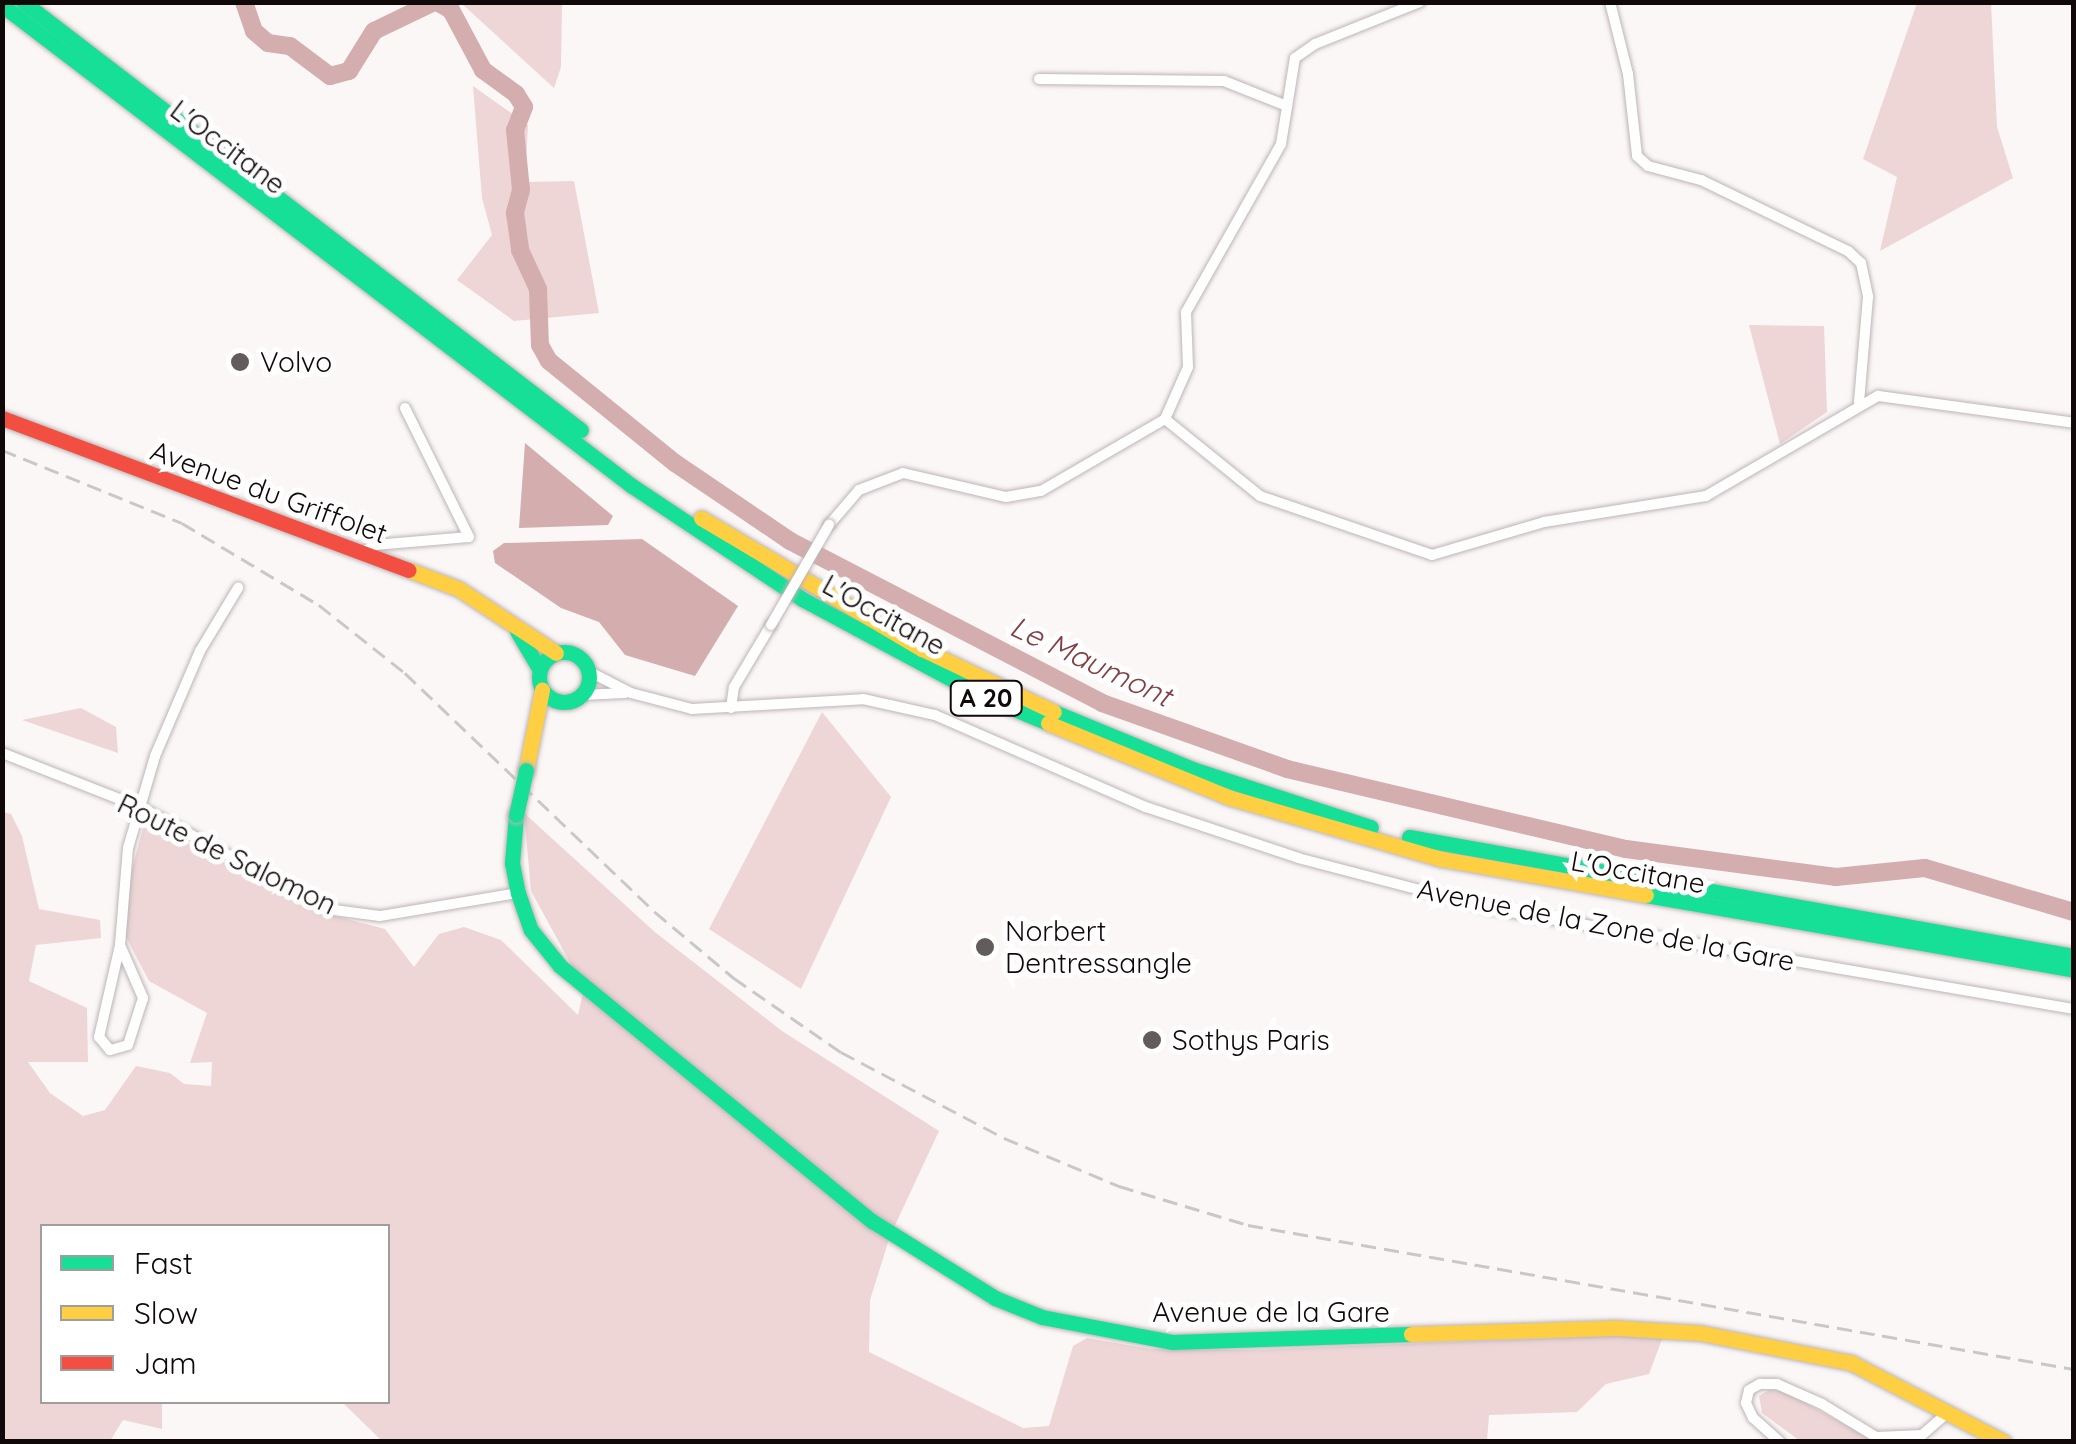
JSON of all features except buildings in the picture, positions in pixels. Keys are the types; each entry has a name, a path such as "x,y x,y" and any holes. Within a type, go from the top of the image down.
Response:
{"main road":[{"name":"L'Occitane","path":"23,2 698,516 922,649 1016,696 1192,769 1391,832 1567,870 2074,956"},
{"name":"L'Occitane","path":"2,5 691,528 856,630 1038,722 1228,797 1442,859 2074,970"},
{"name":"Avenue du Griffolet","path":"2,418 459,589 556,654"},
{"path":"512,624 540,670 542,690 560,702"},
{"path":"535,734 560,702 582,694 588,671 579,657 556,654 540,670"},
{"name":"Avenue de la Gare","path":"542,690 516,815 512,862 531,930 560,966 678,1065 950,1275 1042,1317 1172,1342 1660,1328 1852,1363 2004,1442"}],"street":[{"path":"731,708 734,687 770,625 829,525 858,490 904,473 1006,497 1041,492 1165,419 1188,367 1186,312 1282,144 1288,75 1304,49 1420,2"},
{"path":"1610,2 1628,74 1637,156 1648,166 1702,180 1848,251 1861,264 1868,297 1858,403"},
{"path":"1039,79 1224,81 1288,106"},
{"path":"1165,419 1260,496 1432,555 1544,522 1706,496 1858,403 1904,397 2074,423"},
{"path":"362,553 374,545 469,537 404,408"},
{"path":"120,945 143,998 128,1045 110,1050 100,1027 120,945 120,892 140,807 200,651 238,588"},
{"name":"Avenue de la Zone de la Gare","path":"588,671 667,706 731,708 863,699 934,715 1146,807 1420,890 1494,908 2074,1008"},
{"name":"Avenue de la Zone de la Gare","path":"582,694 631,693"},
{"name":"Route de Salomon","path":"2,753 140,807 327,909 380,916 518,893"},
{"path":"1780,1442 1753,1418 1746,1402 1750,1390 1760,1384 1777,1384 1822,1404 1876,1437 1922,1435 1946,1412"}],"shaded area":[{"path":"461,3 562,3 561,67 554,88"},
{"path":"1917,3 1991,3 1997,127 2013,178 1880,251 1897,177 1863,159"},
{"path":"473,86 528,125 525,182 574,181 599,313 514,321 457,280 492,235 482,198"},
{"path":"1749,325 1824,326 1827,412 1780,444"},
{"path":"525,443 613,516 608,525 519,528"},
{"path":"642,539 738,606 695,676 625,655 599,622 561,608 495,563 493,551 504,543"},
{"path":"81,708 116,727 118,753 22,720"},
{"path":"822,712 891,797 801,989 709,929"},
{"path":"2,812 11,814 22,836 39,909 100,920 101,938 36,945 29,981 87,1008 88,1062 28,1062 50,1093 83,1116 105,1110 136,1066 170,1073 184,1084 211,1086 212,1062 190,1063 207,1013 149,981 126,937 127,887 145,821 324,913 385,929 414,967 439,934 464,927 501,940 578,1015 584,988 531,891 524,813 656,933 782,1031 939,1131 890,1236 870,1300 869,1352 1023,1428 1049,1426 1073,1346 1087,1338 1151,1349 1250,1350 1664,1334 1649,1374 1606,1384 1577,1412 1489,1415 1487,1441 382,1441 344,1404 390,1404 390,1224 40,1224 40,1404 162,1404 162,1429 123,1420 110,1441 3,1441"},
{"path":"1769,1390 1786,1392 1874,1441 1800,1441 1762,1413 1759,1396"}],"waterway":[{"name":"Le Maumont","path":"244,2 254,31 268,43 290,46 330,76 349,71 374,31 434,2"},
{"name":"Le Maumont","path":"437,2 451,10 483,70 516,94 524,107 515,130 521,190 515,213 520,250 538,289 540,345 549,361 675,463 790,541 1102,703 1287,769 1626,849 1836,877 1925,868 2074,912"}],"railway":[{"path":"2,450 182,523 319,605 405,673 655,912 734,978 841,1052 1004,1138 1119,1186 1248,1225 2074,1369"}],"traffic: fast":[{"path":"23,2 581,430"},
{"path":"2,5 632,486 802,599 983,696 1048,723"},
{"path":"517,631 540,670"},
{"path":"564,652 582,659 589,677 582,695 564,702 546,695 539,677 546,659 564,652"},
{"path":"1054,712 1192,769 1371,827"},
{"path":"516,815 526,770"},
{"path":"516,815 512,863 518,893 531,930 560,966 872,1221 995,1298 1042,1317 1172,1342 1411,1334"},
{"path":"1409,837 2074,956"},
{"path":"1646,895 2074,970"}],"traffic: slow":[{"path":"701,518 922,649 1054,712"},
{"path":"409,570 459,589 556,653"},
{"path":"526,770 542,690"},
{"path":"1048,723 1228,797 1442,859 1646,895"},
{"path":"1411,1334 1618,1328 1701,1333 1852,1363 2004,1442"}],"traffic: jam":[{"path":"2,418 409,570"}],"place":[{"name":"Volvo","path":"240,362"},
{"name":"Norbert Dentressangle","path":"985,947"},
{"name":"Sothys Paris","path":"1152,1040"}]}
